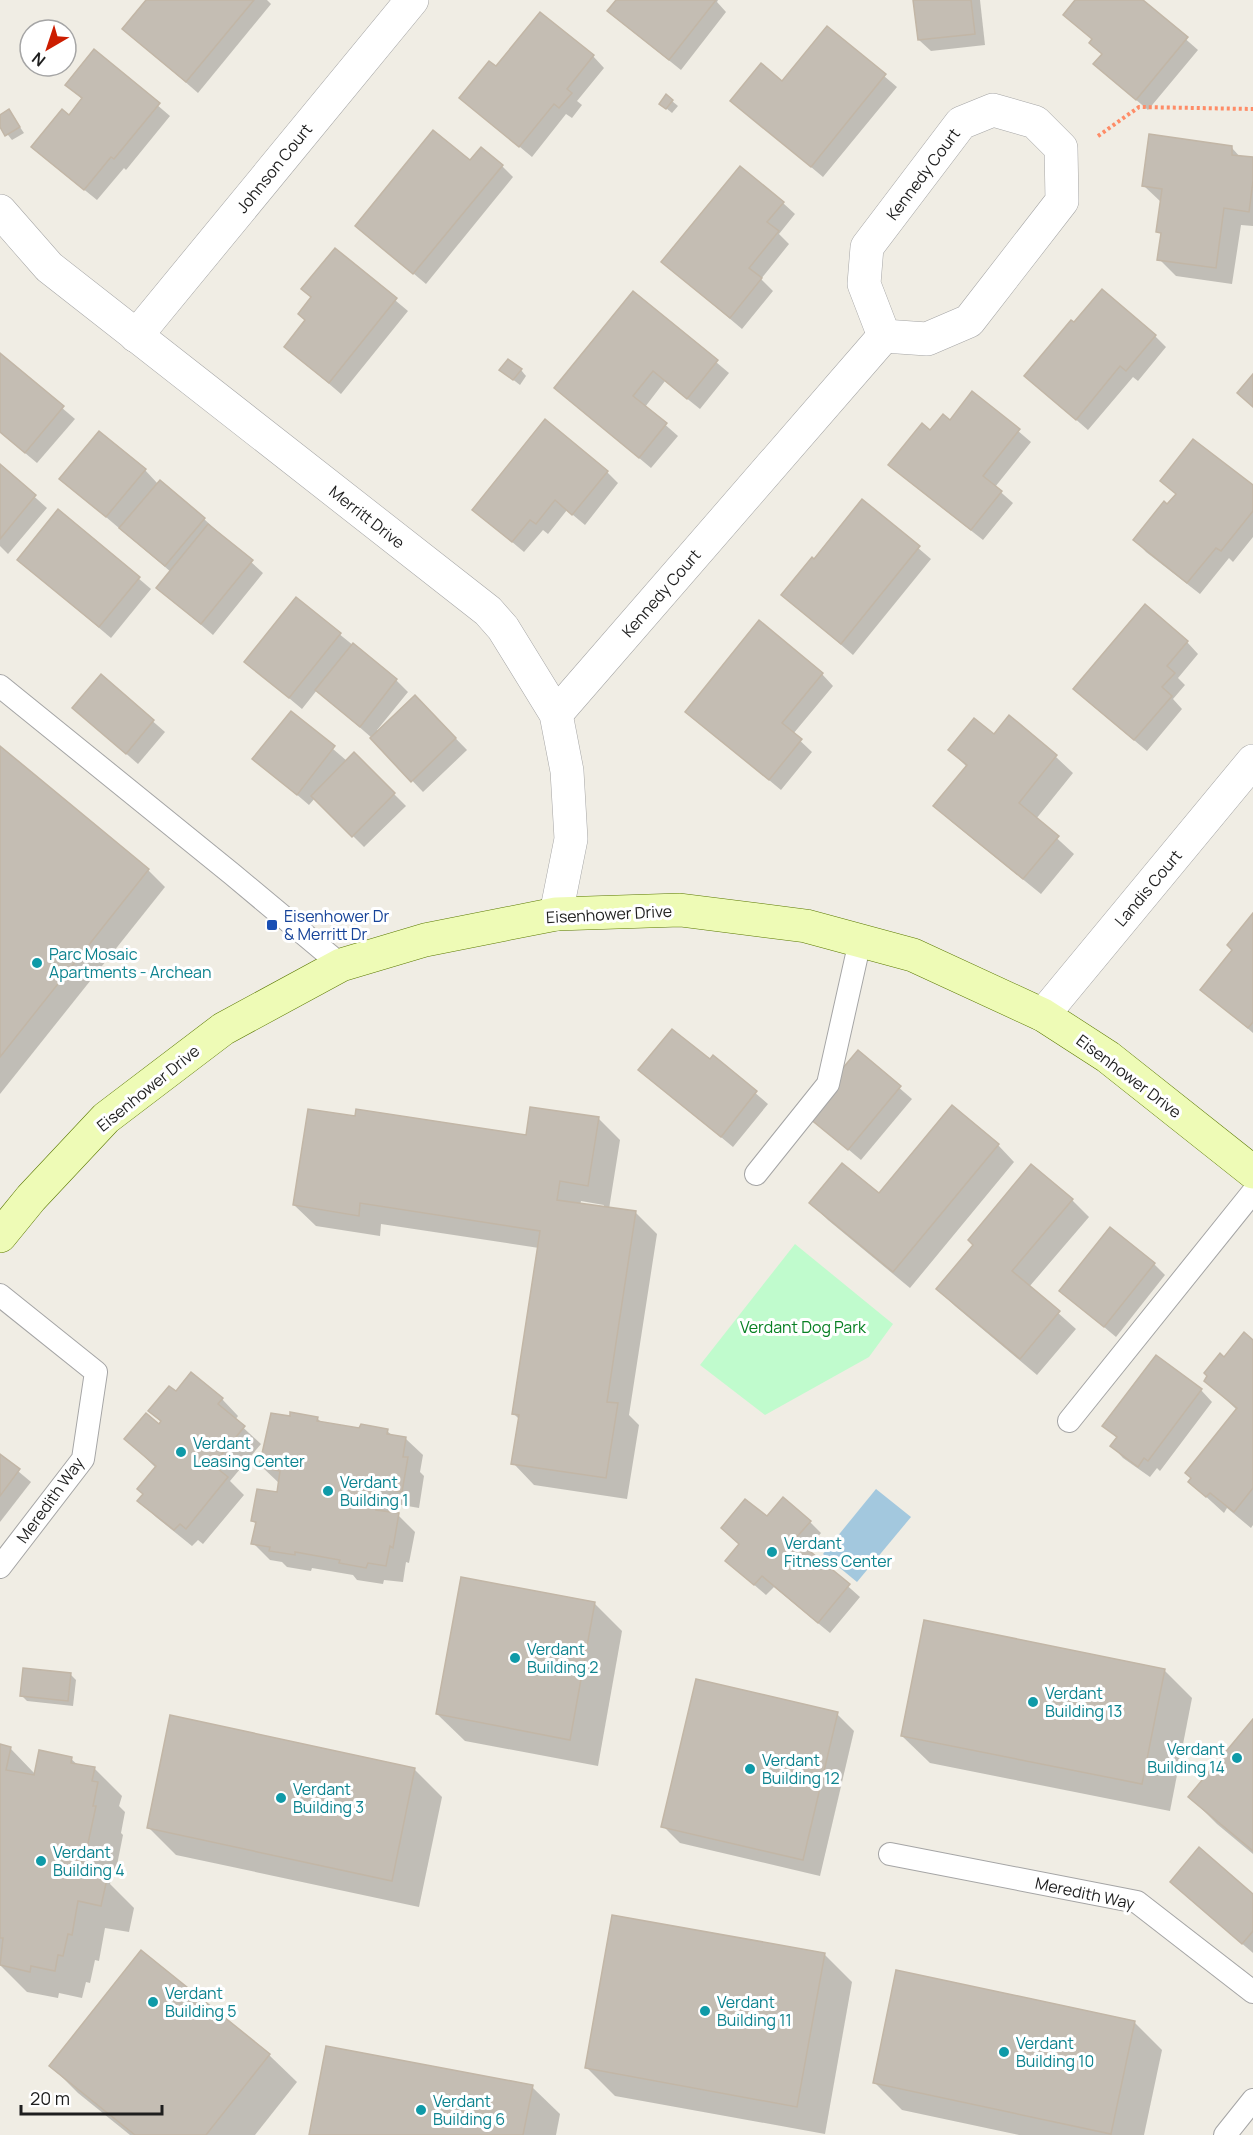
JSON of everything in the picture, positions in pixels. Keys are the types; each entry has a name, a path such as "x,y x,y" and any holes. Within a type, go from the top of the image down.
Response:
{"street":[{"name":"Johnson Court","path":"136,336 412,0"},
{"name":"Kennedy Court","path":"556,714 884,336 864,284 867,247 961,123 993,110 1035,122 1061,148 1063,161"},
{"path":"884,336 927,339 969,321 1062,201 1063,161"},
{"name":"Merritt Drive","path":"0,211 49,267 488,611 503,628 556,714 567,771 570,838 556,914"},
{"name":"Landis Court","path":"1043,1015 1253,761"},
{"name":"Eisenhower Drive","path":"0,1236 31,1198 106,1118 223,1029 341,965 425,940 556,914 680,910 806,926 913,955 1043,1015 1108,1057 1253,1172"}],"lane":[{"path":"0,686 341,965"},
{"path":"756,1174 828,1084 860,941"},
{"path":"1069,1421 1253,1192"},
{"name":"Meredith Way","path":"0,1295 96,1372 84,1459 0,1567"},
{"name":"Meredith Way","path":"890,1854 1137,1902 1253,1992"},
{"path":"1225,2135 1253,2100"}],"path":[{"path":"1063,161 1139,107 1253,109"}],"green space":[{"name":"Verdant Dog Park","path":"795,1244 893,1324 869,1357 765,1415 700,1365"}],"water":[{"path":"876,1489 911,1517 857,1582 823,1554"}],"building":[{"path":"146,0 254,0 186,82 122,29"},
{"path":"616,0 716,0 669,60 607,11"},
{"path":"913,0 971,0 975,34 918,40"},
{"path":"1075,0 1143,0 1188,37 1136,100 1093,64 1102,54 1089,43 1092,39 1063,15"},
{"path":"540,12 594,55 567,89 572,93 559,108 554,104 519,147 459,98 489,61 496,66"},
{"path":"827,26 886,74 811,167 730,101 761,63 782,81"},
{"path":"94,49 160,103 114,159 111,157 84,190 31,147 62,109 69,115 82,98 65,85 71,78 78,78 78,69"},
{"path":"666,94 673,100 666,109 659,104"},
{"path":"9,109 20,127 5,136 0,127 0,115"},
{"path":"433,130 470,160 481,147 503,165 413,274 355,226"},
{"path":"1149,134 1232,146 1232,155 1253,157 1249,212 1224,208 1216,268 1157,260 1161,233 1156,232 1162,189 1142,186"},
{"path":"740,166 784,202 767,222 779,231 749,268 762,278 730,318 661,262"},
{"path":"335,248 397,298 329,383 284,347 305,320 298,314 311,297 301,289"},
{"path":"1102,289 1156,335 1126,371 1120,366 1076,420 1024,376 1071,320 1074,322"},
{"path":"633,291 718,360 687,399 653,371 633,396 667,423 639,458 554,388"},
{"path":"0,353 64,406 25,453 0,432"},
{"path":"508,359 522,369 513,380 499,370"},
{"path":"1253,374 1253,407 1237,393"},
{"path":"972,391 1020,429 983,476 1002,491 971,530 888,465 922,423 930,430 943,414 950,420"},
{"path":"545,419 608,471 572,515 555,500 536,524 530,520 512,542 472,510"},
{"path":"99,431 146,469 106,517 59,479"},
{"path":"1193,439 1253,485 1253,511 1221,551 1216,548 1187,583 1133,540 1164,501 1167,504 1176,494 1160,481"},
{"path":"0,464 36,495 0,539"},
{"path":"160,480 205,518 165,566 119,528"},
{"path":"862,499 920,546 841,644 781,595 812,557 814,559"},
{"path":"58,509 140,577 99,627 17,560"},
{"path":"208,524 253,560 201,624 156,588"},
{"path":"296,597 341,633 289,698 244,662"},
{"path":"1145,604 1188,641 1167,666 1175,673 1162,687 1172,696 1134,740 1073,689"},
{"path":"759,620 823,673 782,723 802,739 769,780 685,712"},
{"path":"353,643 397,679 360,727 315,690"},
{"path":"101,674 154,720 126,754 72,708"},
{"path":"415,695 456,738 411,782 370,738"},
{"path":"291,711 335,746 297,795 252,759"},
{"path":"1009,715 1057,755 1019,803 1059,836 1023,879 933,806 967,765 948,750 974,718 994,734"},
{"name":"Parc Mosaic Apartments - Archean","path":"0,746 149,869 0,1057"},
{"path":"354,752 395,793 352,837 311,796"},
{"path":"1253,913 1253,1022 1248,1028 1200,990 1232,950 1227,945"},
{"path":"672,1029 710,1059 713,1055 757,1091 721,1137 638,1070"},
{"path":"858,1050 901,1086 848,1150 804,1114"},
{"path":"952,1105 999,1144 893,1272 809,1203 842,1163 879,1193"},
{"path":"530,1107 599,1117 588,1186 560,1181 557,1200 636,1211 607,1402 618,1403 606,1478 511,1464 519,1415 512,1414 540,1231 360,1203 359,1216 293,1205 308,1109 355,1116 356,1109 526,1135"},
{"path":"1031,1164 1073,1199 1012,1271 1060,1311 1020,1359 936,1289 973,1245 968,1240"},
{"path":"1110,1227 1155,1263 1104,1327 1059,1291"},
{"path":"1244,1332 1253,1340 1253,1488 1234,1512 1210,1493 1206,1497 1188,1482 1191,1478 1185,1473 1237,1408 1204,1381 1207,1376 1204,1373 1220,1353 1224,1357"},
{"path":"1156,1355 1202,1389 1148,1461 1144,1458 1138,1467 1110,1446 1117,1437 1102,1426"},
{"name":"Verdant Leasing Center","path":"191,1372 223,1398 218,1404 245,1426 213,1465 228,1477 186,1529 180,1524 174,1530 137,1501 143,1494 137,1489 156,1466 124,1439 146,1413 159,1424 161,1421 148,1411 169,1386 176,1391"},
{"name":"Verdant Building 1","path":"290,1412 318,1417 317,1421 359,1428 361,1424 388,1429 387,1434 406,1437 403,1457 408,1457 402,1492 380,1488 376,1510 399,1513 393,1548 390,1546 386,1566 368,1563 366,1568 339,1563 340,1560 295,1552 295,1555 269,1551 270,1547 251,1544 256,1522 251,1521 257,1489 277,1492 280,1471 259,1467 271,1413 290,1416"},
{"path":"0,1454 20,1469 0,1496"},
{"name":"Verdant Fitness Center","path":"783,1497 811,1521 795,1539 850,1584 818,1623 762,1576 754,1585 725,1561 739,1544 721,1528 745,1499 767,1516"},
{"name":"Verdant Building 2","path":"461,1577 595,1602 570,1740 436,1714"},
{"name":"Verdant Building 13","path":"924,1620 1165,1669 1142,1784 901,1736"},
{"path":"23,1668 71,1673 68,1701 20,1696"},
{"name":"Verdant Building 12","path":"696,1679 838,1712 803,1860 661,1827"},
{"name":"Verdant Building 3","path":"170,1715 415,1768 392,1881 147,1828"},
{"name":"Verdant Building 14","path":"1253,1719 1253,1851 1188,1797"},
{"name":"Verdant Building 4","path":"0,1744 11,1747 6,1770 34,1775 39,1750 72,1757 71,1763 95,1767 92,1781 98,1782 93,1806 96,1806 79,1874 107,1879 101,1906 78,1901 72,1935 68,1934 63,1956 58,1955 55,1971 31,1966 30,1972 0,1965 3,1938 0,1938"},
{"path":"1199,1847 1253,1894 1253,1931 1242,1944 1170,1882"},
{"name":"Verdant Building 11","path":"612,1915 825,1953 797,2107 585,2068"},
{"name":"Verdant Building 5","path":"141,1950 270,2054 206,2135 135,2135 49,2066"},
{"name":"Verdant Building 10","path":"896,1970 1135,2021 1111,2134 873,2083"},
{"name":"Verdant Building 6","path":"326,2046 533,2085 523,2135 309,2135"}],"place":[{"name":"Eisenhower Dr & Merritt Dr","path":"272,925"},
{"name":"Parc Mosaic Apartments - Archean","path":"37,963"},
{"name":"Verdant Leasing Center","path":"181,1452"},
{"name":"Verdant Building 1","path":"328,1491"},
{"name":"Verdant Fitness Center","path":"772,1552"},
{"name":"Verdant Building 2","path":"515,1658"},
{"name":"Verdant Building 13","path":"1033,1702"},
{"name":"Verdant Building 14","path":"1237,1758"},
{"name":"Verdant Building 12","path":"750,1769"},
{"name":"Verdant Building 3","path":"281,1798"},
{"name":"Verdant Building 4","path":"41,1861"},
{"name":"Verdant Building 5","path":"153,2002"},
{"name":"Verdant Building 11","path":"705,2011"},
{"name":"Verdant Building 10","path":"1004,2052"},
{"name":"Verdant Building 6","path":"421,2110"}]}
